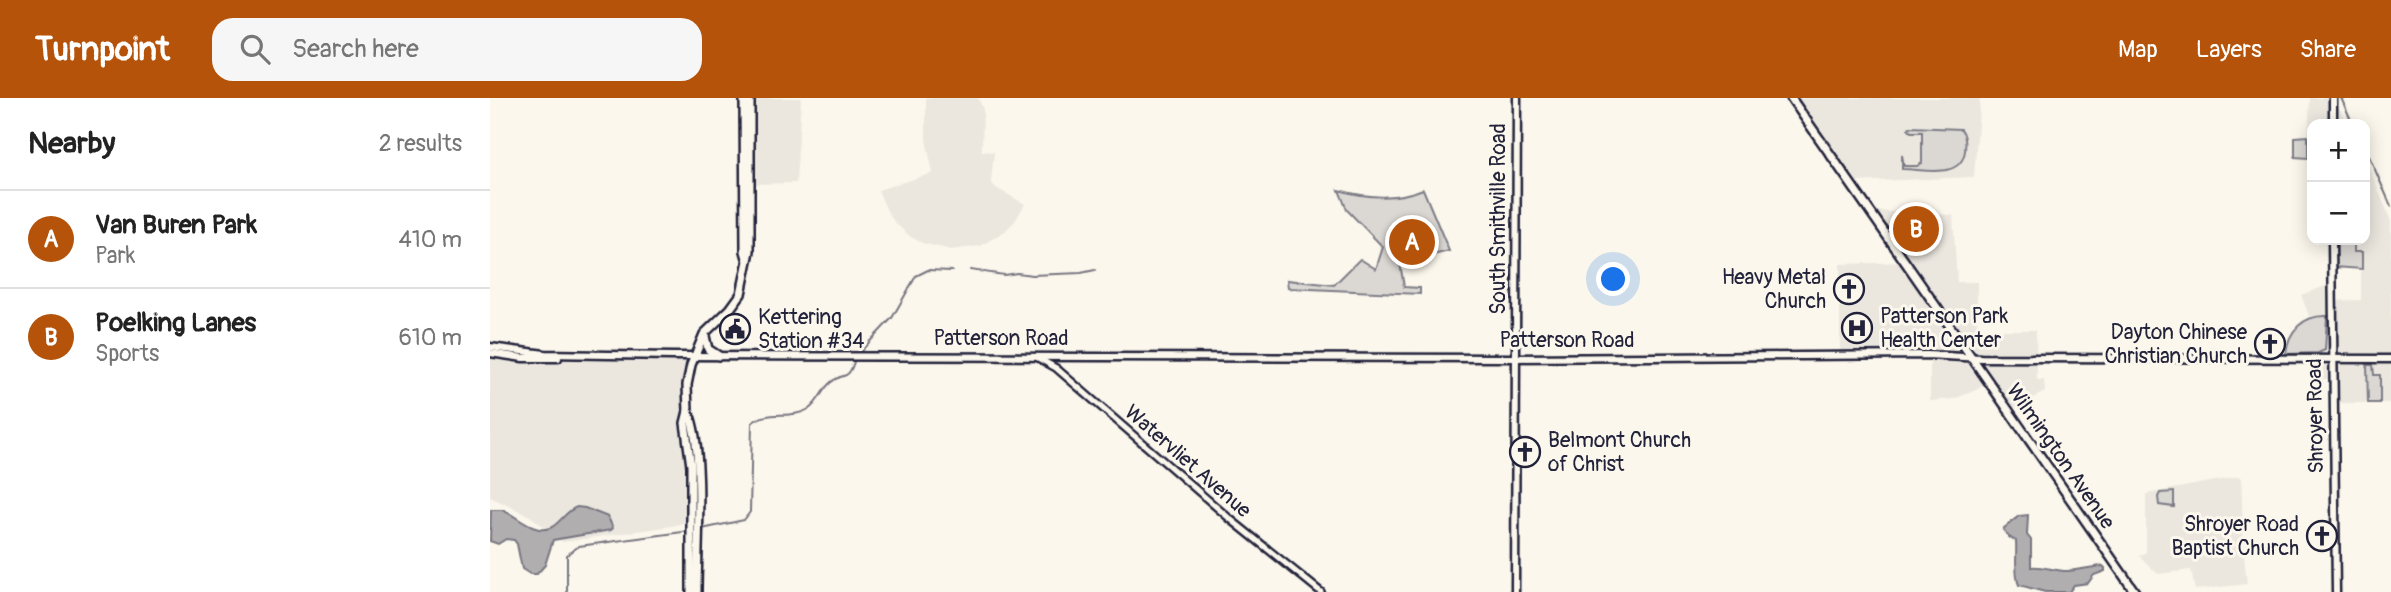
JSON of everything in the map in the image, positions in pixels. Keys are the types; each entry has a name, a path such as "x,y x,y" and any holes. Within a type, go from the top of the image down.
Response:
{"main road":[{"path":"744,98 747,160"},
{"path":"697,585 691,466 685,423 688,411 687,385 705,332 734,305 741,295 745,280 750,98"},
{"name":"South Smithville Road","path":"1515,592 1517,98"},
{"name":"Wilmington Avenue","path":"1791,98 2135,592"},
{"path":"2333,98 2333,119"},
{"name":"Shroyer Road","path":"2332,245 2336,592"},
{"path":"705,332 705,344 719,356"},
{"path":"490,347 518,352 592,355"},
{"path":"490,354 534,359 592,355"},
{"name":"Patterson Road","path":"592,355 2391,359"},
{"path":"691,592 690,555 694,529"}],"street":[{"name":"Watervliet Avenue","path":"1034,356 1056,368 1218,509 1321,592"}],"shaded area":[{"path":"754,98 801,98 796,183 754,184"},
{"path":"926,98 978,98 983,109 982,151 994,152 991,182 996,188 1025,204 1015,221 1004,232 980,246 951,250 922,243 911,237 895,223 878,190 933,173 926,140"},
{"path":"1796,98 1980,98 1974,177 1853,182"},
{"path":"2310,98 2333,98 2346,119 2309,119"},
{"path":"1908,129 1961,129 1965,142 1962,160 1956,166 1940,171 1902,169 1902,155 1904,166 1917,166 1922,163 1922,132 1911,132"},
{"path":"2307,136 2307,158 2295,157 2295,137"},
{"path":"2307,136 2307,158 2295,157 2295,137"},
{"path":"2370,169 2391,221 2391,403 2329,403 2328,379 2309,379 2311,353 2318,353 2320,316 2309,316 2301,295 2328,285 2329,301 2361,300 2361,270 2335,267 2335,245 2370,245"},
{"path":"1423,189 1449,251 1400,263 1404,287 1420,288 1420,294 1288,288 1287,280 1334,285 1360,259 1376,269 1383,247 1347,210 1339,190 1381,197 1403,195"},
{"path":"1875,211 1953,215 1957,282 1977,282 1977,324 1987,330 2036,330 2037,380 2044,380 2045,392 2014,408 1993,379 1954,399 1930,401 1930,351 1840,351 1840,264 1909,262"},
{"path":"2335,245 2354,245 2354,252 2362,252 2362,269 2335,267"},
{"path":"2327,316 2325,350 2318,353 2286,354 2290,338 2298,326 2311,318"},
{"path":"490,353 549,358 592,355 695,356 687,385 691,521 563,542 530,516 490,497"},
{"path":"2367,365 2373,365 2374,375 2380,375 2380,403 2368,403"},
{"path":"2241,476 2247,584 2195,590 2191,570 2158,574 2139,556 2146,552 2146,494"},
{"path":"2174,492 2174,507 2159,505 2160,493"},
{"path":"577,507 608,517 613,528 553,540 545,565 537,574 530,574 522,569 514,540 506,539 498,544 490,541 491,510 508,512 531,526 543,529 554,526"},
{"path":"2028,515 2027,535 2031,540 2031,567 2067,571 2103,566 2105,571 2094,575 2088,583 2074,585 2069,592 2045,592 2019,585 2016,541 2003,529 2019,516"}],"waterway":[{"path":"2341,98 2351,119"},
{"path":"2370,158 2391,206"},
{"path":"858,354 892,318 916,276 928,270 952,271"},
{"path":"970,270 1004,275 1081,273 1095,270"},
{"path":"702,529 744,520 750,512 752,423 765,416 795,414 809,409 830,383 848,374 855,359"},
{"path":"567,592 567,555 579,546 690,531"}],"place":[{"name":"Poelking Lanes","path":"1916,229"},
{"name":"Van Buren Park","path":"1412,242"},
{"name":"Heavy Metal Church","path":"1849,289"},
{"name":"Patterson Park Health Center","path":"1857,328"},
{"name":"Kettering Station #34","path":"735,329"},
{"name":"Dayton Chinese Christian Church","path":"2270,344"},
{"name":"Belmont Church of Christ","path":"1525,452"},
{"name":"Shroyer Road Baptist Church","path":"2322,536"}]}
